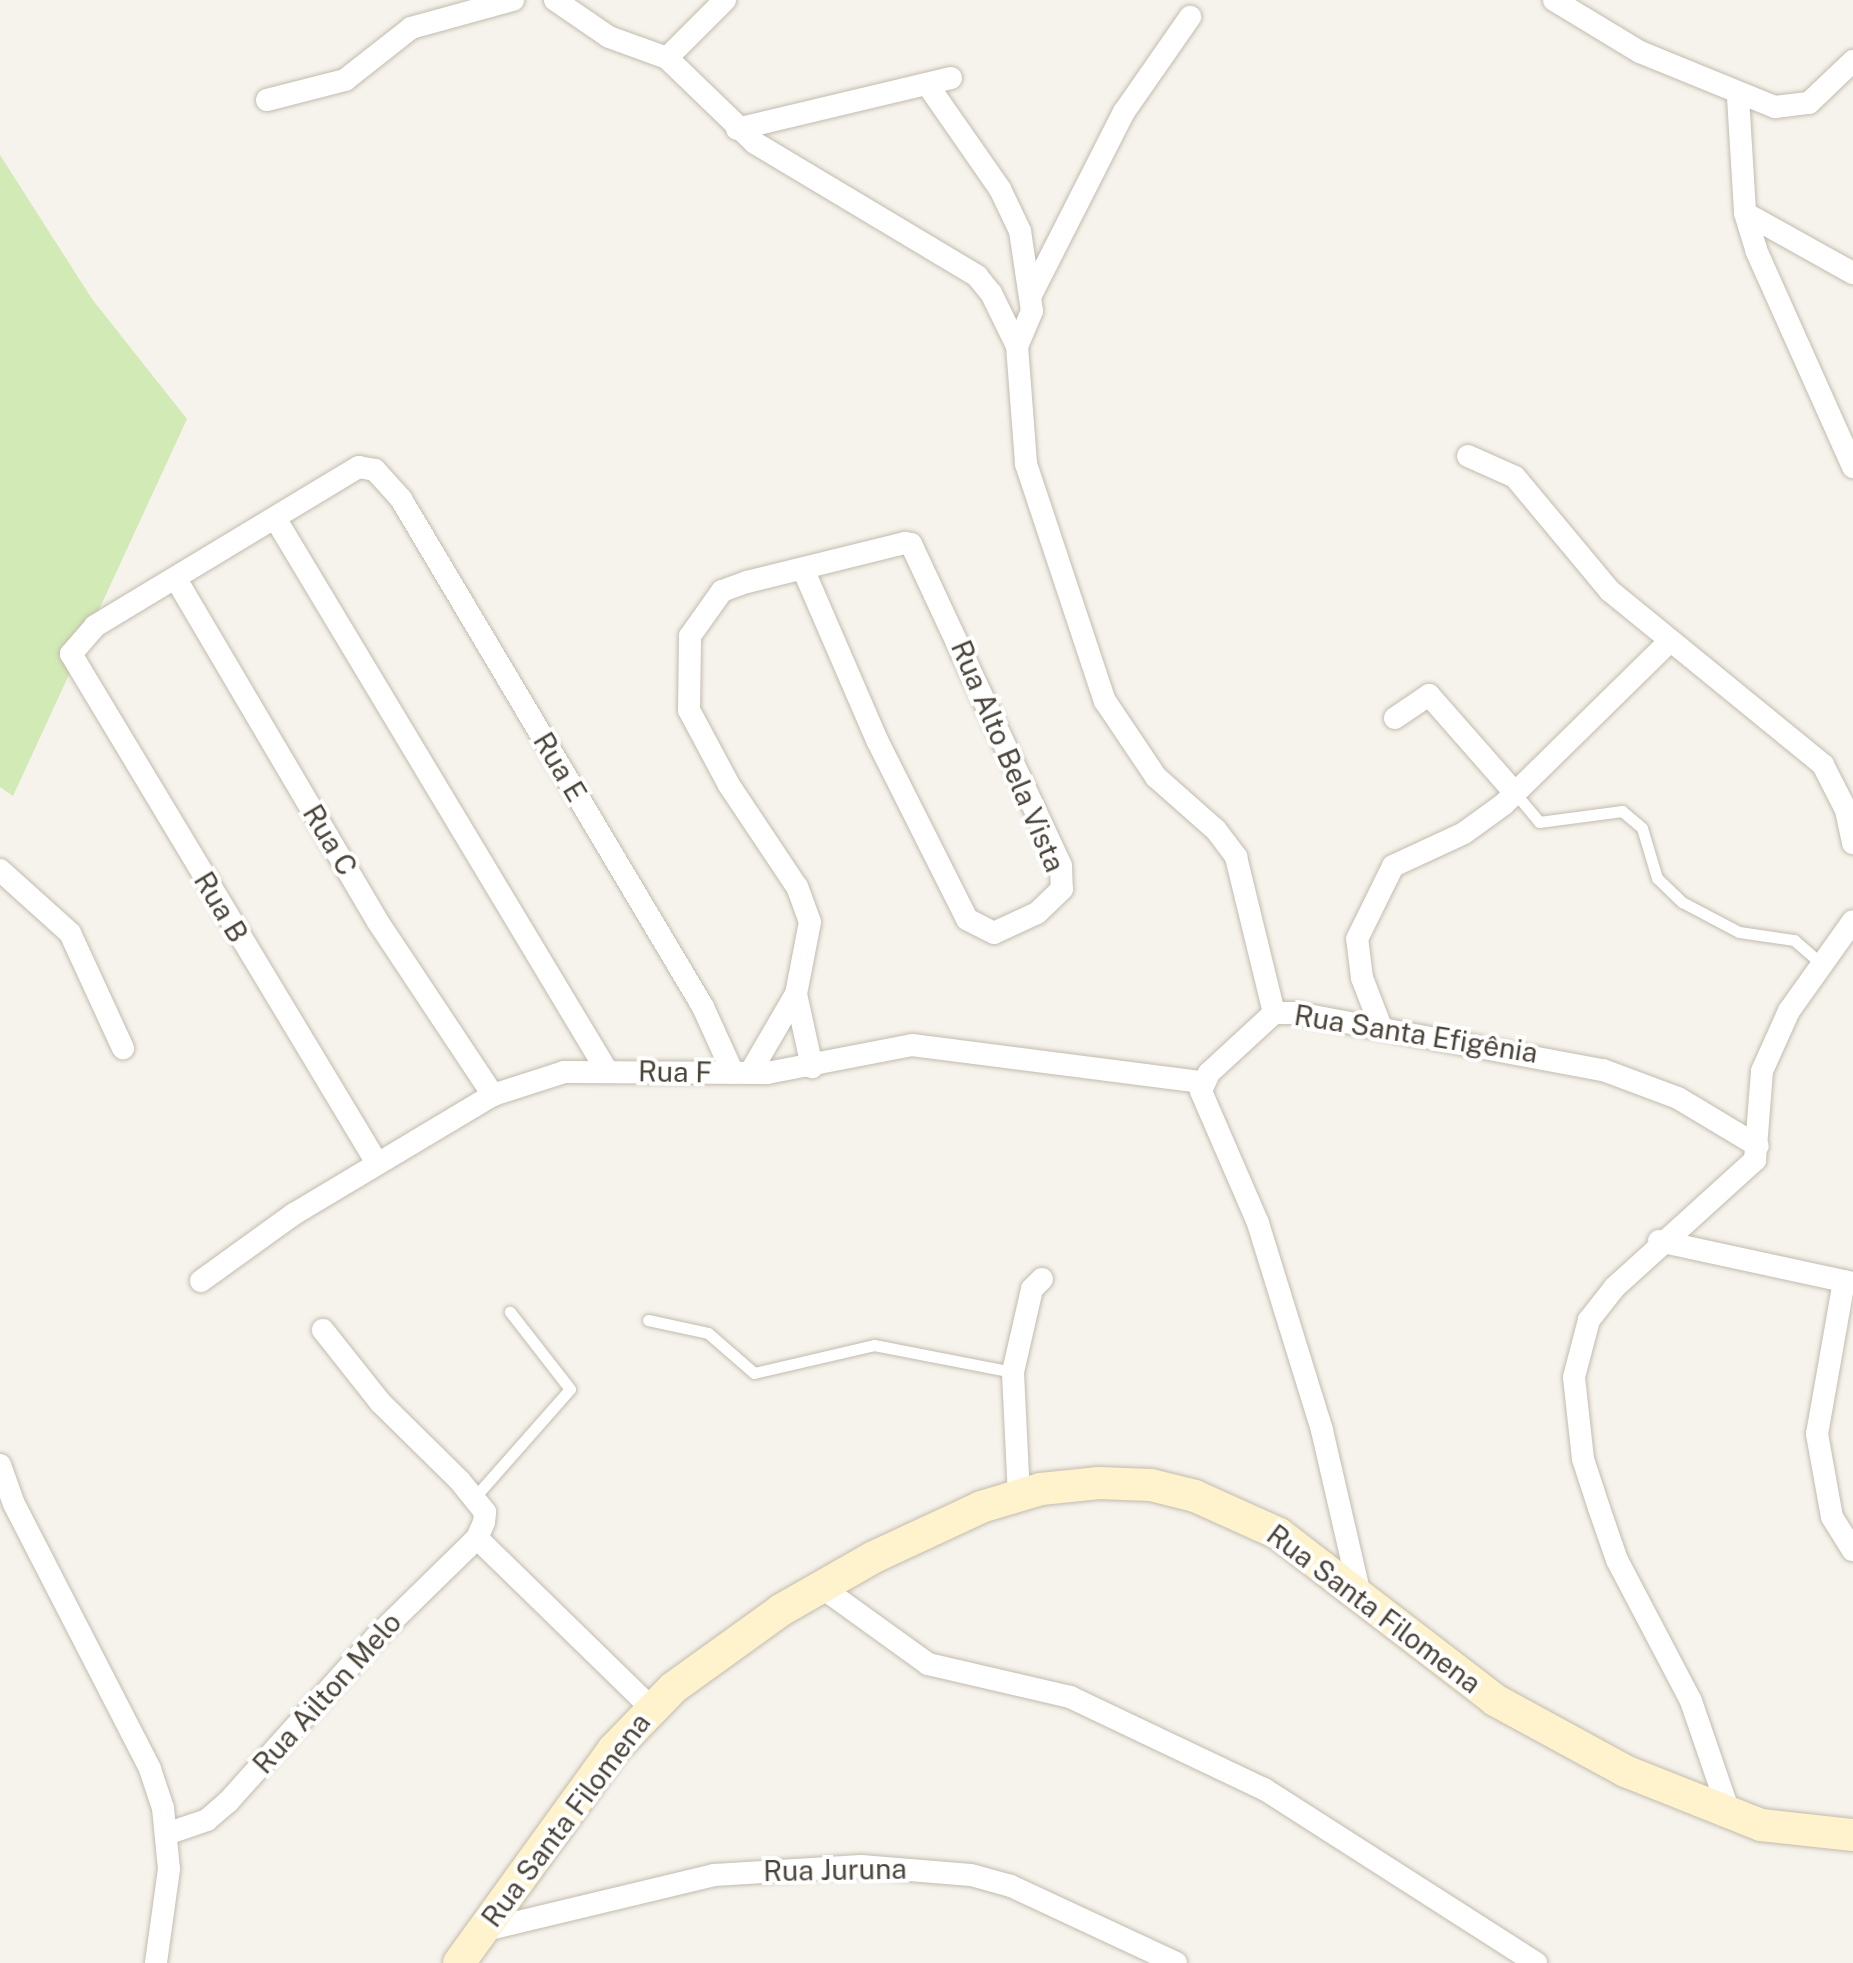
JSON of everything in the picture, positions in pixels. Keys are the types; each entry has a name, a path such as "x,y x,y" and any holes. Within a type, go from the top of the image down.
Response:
{"main road":[{"name":"Rua Santa Filomena","path":"458,1963 651,1708 820,1586 980,1507 1099,1482 1150,1485 1195,1496 1279,1534 1554,1736 1730,1815 1794,1832 1853,1834"}],"street":[{"path":"266,100 345,80 412,28 514,0"},
{"path":"555,0 610,38 667,58 746,136 862,213 977,276 1017,346"},
{"path":"667,58 725,0"},
{"path":"1554,0 1584,23 1738,97 1775,107 1809,103 1853,61"},
{"path":"1190,18 1124,112 1032,293 1017,346 1018,411 1026,464 1105,701 1156,778 1216,830 1236,857 1274,1013"},
{"path":"746,136 951,78"},
{"path":"927,84 1011,207 1032,293"},
{"path":"1738,97 1745,213 1853,467"},
{"path":"1745,213 1853,273"},
{"path":"1468,456 1515,477 1610,591 1668,643 1823,766 1846,810 1853,844"},
{"name":"Rua E","path":"275,518 344,474 375,470 401,499 741,1073"},
{"path":"176,579 275,518 606,1071"},
{"name":"Rua Alto Bela Vista","path":"796,994 808,946 807,907 704,742 685,678 690,636 709,604 747,582 905,543 919,551 1061,866 1055,900 994,933 967,919 876,740 803,569"},
{"name":"Rua B","path":"176,579 95,626 72,648 77,669 377,1163"},
{"name":"Rua C","path":"176,579 378,922 493,1095"},
{"path":"1381,1027 1362,978 1357,939 1393,866 1464,832 1515,792 1668,643"},
{"path":"1394,718 1429,695 1515,792"},
{"path":"0,870 70,933 123,1048"},
{"path":"1730,1815 1691,1701 1618,1560 1583,1459 1574,1377 1589,1320 1659,1241 1750,1166 1758,1146 1762,1071 1789,1011 1853,921"},
{"path":"741,1073 796,994"},
{"path":"796,994 812,1067"},
{"name":"Rua Santa Efigênia","path":"1202,1082 1274,1013 1381,1027 1603,1070 1678,1098 1758,1146"},
{"name":"Rua F","path":"201,1282 377,1163 493,1095 532,1079 606,1071 741,1073 812,1067 912,1045 1202,1082"},
{"path":"1202,1082 1258,1223 1322,1430 1360,1595"},
{"path":"1659,1241 1849,1282 1818,1434 1832,1517 1853,1550"},
{"path":"1019,1496 1013,1372 1032,1290 1042,1279"},
{"path":"323,1330 370,1391 485,1512 477,1538 651,1708"},
{"path":"0,1465 7,1505 150,1769 169,1833 156,1963"},
{"name":"Rua Ailton Melo","path":"169,1833 207,1820 228,1802 376,1636 477,1538"},
{"path":"820,1586 928,1664 1070,1697 1264,1789 1536,1963"},
{"name":"Rua Juruna","path":"481,1931 714,1875 861,1866 971,1875 1011,1886 1176,1963"}],"lane":[{"path":"1515,792 1539,822 1622,811 1642,828 1657,878 1682,902 1718,915 1739,932 1794,940 1823,964"},
{"path":"474,1498 570,1389 510,1312"},
{"path":"648,1320 708,1333 754,1372 874,1345 1013,1372"}],"green space":[{"path":"0,155 92,299 187,419 13,796 0,787"}]}
